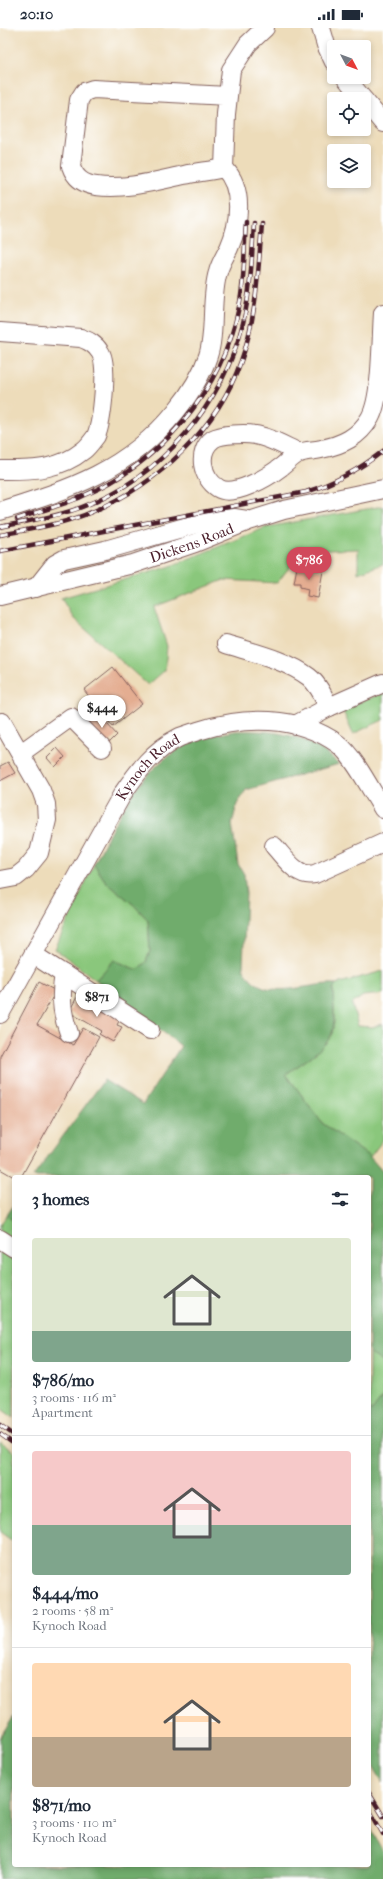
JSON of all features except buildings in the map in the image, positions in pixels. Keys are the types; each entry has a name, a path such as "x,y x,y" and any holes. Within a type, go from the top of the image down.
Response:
{"street":[{"path":"0,511 70,488 99,475 132,455 163,427 185,400 198,379 208,355 216,280 233,238 236,221 237,190 230,174 224,168 228,96 232,70 237,59 248,44 265,28"},
{"path":"321,28 327,47"},
{"path":"351,84 358,92"},
{"path":"224,168 138,184 96,186 81,181 76,176 71,166 79,100 84,92 88,90 228,96"},
{"path":"371,107 383,122"},
{"path":"300,453 256,435 232,434 214,439 206,449 202,460 203,470 210,482 219,489 234,491 255,483 279,469 300,453 321,449 349,440 364,427 375,406 383,313"},
{"path":"0,332 81,338 92,343 101,353 105,367 101,418 96,436 86,449 65,463 35,470 0,470"},
{"name":"Dickens Road","path":"0,596 36,588 55,564 64,559 106,550 206,521 234,518 249,521 308,504 383,490"},
{"path":"226,644 269,658 309,677 317,685 329,707"},
{"path":"295,725 329,707 383,683"},
{"path":"21,754 71,717 102,748"},
{"name":"Kynoch Road","path":"0,1014 123,793 136,773 154,755 178,738 213,726 265,720 295,725 321,734 339,745 357,767 377,786 383,809"},
{"path":"0,880 16,877 26,869 39,853 47,820 46,804 41,790 2,722"},
{"path":"274,846 296,869 302,874 308,875 383,843"},
{"path":"34,955 150,1030"},
{"path":"64,974 61,988 62,1009 69,1033"},
{"path":"0,1239 12,1247"}],"green space":[{"path":"383,506 383,564 358,573 358,549 302,551 277,583 224,580 154,607 167,646 165,670 148,685 74,619 61,598 168,567 267,527"},
{"path":"383,693 383,720 353,734 342,709"},
{"path":"235,731 278,733 303,740 315,746 339,764 246,790 237,804 232,824 238,864 244,874 246,894 243,967 251,979 261,986 272,989 336,984 333,989 333,1028 329,1039 312,1056 286,1074 322,1123 370,1157 383,1172 383,1362 371,1354 371,1175 34,1175 104,1080 143,1104 181,1046 96,980 114,960 137,970 146,962 150,951 148,920 134,905 106,882 94,864 122,811 145,778 159,764 175,752 193,742"},
{"path":"94,864 106,882 134,905 148,920 150,951 146,962 137,970 114,960 96,980 55,949"},
{"path":"383,971 383,994 363,996 352,1004 358,1026 372,1027 383,1024 383,1140 370,1157 322,1123 286,1074 312,1056 329,1039 333,1028 333,989 336,984"},
{"path":"12,1208 12,1220 7,1215"},
{"path":"7,1215 12,1220 12,1417 0,1408 0,1225"},
{"path":"371,1354 383,1362 383,1396 372,1411"},
{"path":"383,1396 383,1783 371,1762 372,1411"},
{"path":"0,1442 12,1451 12,1541 0,1532"},
{"path":"12,1719 12,1867 371,1867 371,1829 383,1852 383,1879 0,1879 0,1738"}],"railway":[{"path":"17,519 75,500 111,482 138,464 162,444 184,420 203,395 231,338 241,296 246,222"},
{"path":"0,527 62,514 111,494 138,477 163,457 185,434 204,409 221,382 234,353 243,323 248,298 254,223"},
{"path":"0,535 48,526 83,516 118,500 141,486 163,469 183,451 201,431 231,386 241,361 254,310 262,224"},
{"path":"0,551 306,492 347,475 383,451"},
{"path":"0,1425 12,1434"},
{"path":"0,1434 12,1443"},
{"path":"371,1796 383,1816"},
{"path":"371,1813 383,1834"}]}
